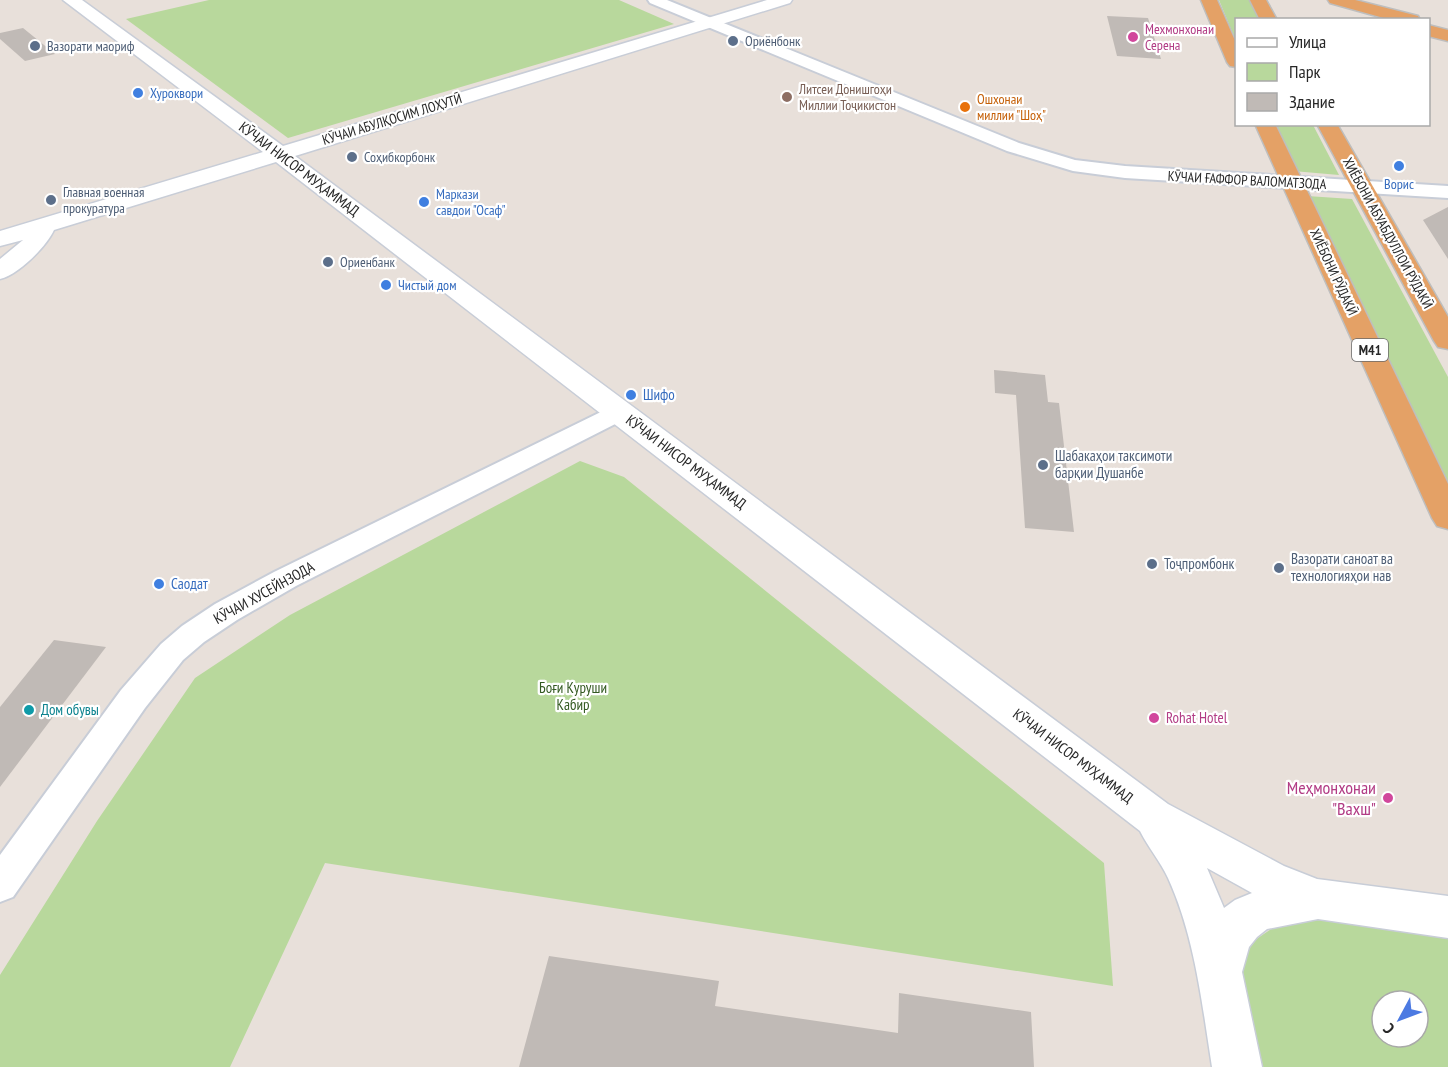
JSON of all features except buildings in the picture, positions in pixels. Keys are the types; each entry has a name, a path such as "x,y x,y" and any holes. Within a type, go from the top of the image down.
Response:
{"highway":[{"path":"1209,0 1235,60"},
{"path":"1258,0 1268,18"},
{"path":"1329,1 1380,18"},
{"path":"1329,1 1403,18"},
{"path":"1430,24 1448,29"},
{"path":"1430,31 1448,36"},
{"name":"ХИЁБОНИ РӮДАКӢ","path":"1266,126 1448,518"},
{"name":"ХИЁБОНИ АБУАБДУЛЛОИ РӮДАКӢ","path":"1328,126 1448,341"}],"street":[{"name":"КӮЧАИ НИСОР МУҲАММАД","path":"71,0 620,412 1153,817 1269,880 1317,900 1448,917"},
{"name":"КӮЧАИ ҒАФФОР ВАЛОМАТЗОДА","path":"655,0 996,140 1047,158 1112,171 1448,192"},
{"name":"КӮЧАИ АБУЛҚОСИМ ЛОҲУТӢ","path":"0,239 784,0"},
{"path":"0,272 38,239 45,225"},
{"name":"КӮЧАИ ХУСЕЙНЗОДА","path":"0,885 132,699 172,652 193,634 226,612 285,579 620,412"},
{"path":"1153,817 1168,836 1183,863 1220,970 1237,1067"},
{"name":"КӮЧАИ НИСОР МУҲАММАД","path":"1220,970 1224,946 1229,934 1245,918 1267,908 1317,900"}],"green space":[{"path":"209,0 619,0 674,24 288,138 126,19"},
{"path":"1219,0 1251,0 1260,18 1235,18 1235,39"},
{"path":"1273,126 1314,126 1339,175 1293,171"},
{"path":"1307,196 1352,199 1448,377 1448,493"},
{"name":"Боғи Куруши Кабир","path":"580,461 624,477 1104,863 1113,986 325,863 230,1067 0,1067 0,975 97,821 195,678 290,615"},
{"path":"1318,912 1448,933 1448,1067 1255,1067 1237,968 1255,940 1280,923"}],"place":[{"name":"Мехмонхонаи Серена","path":"1133,37"},
{"name":"Ориёнбонк","path":"733,41"},
{"name":"Вазорати маориф","path":"35,46"},
{"name":"Хуроквори","path":"138,93"},
{"name":"Литсеи Донишгоҳи Миллии Тоҷикистон","path":"787,97"},
{"name":"Ошхонаи миллии \"Шоҳ\"","path":"965,107"},
{"name":"Соҳибкорбонк","path":"352,157"},
{"name":"Ворис","path":"1399,166"},
{"name":"Главная военная прокуратура","path":"51,200"},
{"name":"Маркази савдои \"Осаф\"","path":"424,202"},
{"name":"Ориенбанк","path":"328,262"},
{"name":"Чистый дом","path":"386,285"},
{"name":"Шифо","path":"631,395"},
{"name":"Шабакаҳои таксимоти барқии Душанбе","path":"1043,465"},
{"name":"Тоҷпромбонк","path":"1152,564"},
{"name":"Вазорати саноат ва технологияҳои нав","path":"1279,568"},
{"name":"Саодат","path":"159,584"},
{"name":"Дом обувы","path":"29,710"},
{"name":"Rohat Hotel","path":"1154,718"},
{"name":"Меҳмонхонаи \"Вахш\"","path":"1388,798"}]}
